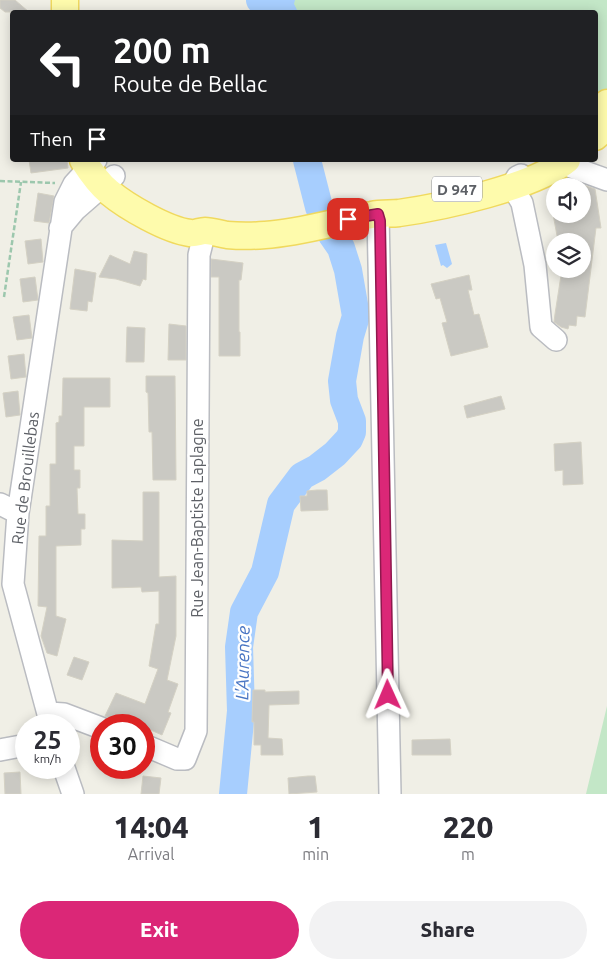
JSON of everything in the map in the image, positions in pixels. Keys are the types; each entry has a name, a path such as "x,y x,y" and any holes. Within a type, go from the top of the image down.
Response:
{"main road":[{"name":"D 947","path":"378,214 395,204 451,191 508,172 530,162"},
{"name":"D 947","path":"94,170 144,198 196,223 205,231 229,235 264,235 290,232 378,214 397,214 445,204 512,186 536,177 558,162"}],"street":[{"path":"562,162 607,180"},
{"path":"60,228 75,210 94,170"},
{"name":"Rue de Brouillebas","path":"49,714 13,584 9,509 65,202 94,170"},
{"path":"512,186 522,203 535,265 541,327 556,340"},
{"path":"378,214 390,794"},
{"name":"Rue Jean-Baptiste Laplagne","path":"155,749 177,758 185,759 196,731 199,255 205,231"},
{"path":"0,750 15,748"},
{"path":"68,779 73,794"}],"path":[{"path":"0,181 21,182 94,170"},
{"path":"4,297 21,182"}],"green space":[{"path":"282,0 607,0 607,106 598,108 598,10 292,10"},
{"path":"607,706 607,794 586,794"}],"water":[{"path":"260,0 295,0 294,4 297,10 278,10"},
{"path":"308,162 316,162 328,207 320,209"},
{"path":"342,232 353,260 360,290 361,323 353,357 349,390 357,418 358,431 355,448 349,454 307,479 285,505 272,567 249,610 246,631 249,713 240,794 233,794 241,711 239,647 244,612 265,572 281,504 302,476 317,468 335,454 349,439 352,432 352,421 344,400 342,381 350,336 356,316 348,270 341,248 332,235"},
{"path":"446,243 452,264 447,268 443,265 441,266 435,245"}],"building":[{"path":"0,0 15,0 27,10 10,10 10,12 5,12 0,8"},
{"path":"29,162 67,162 68,168 31,173"},
{"path":"591,188 595,189 601,228 596,228 591,268 591,233 557,233 555,223 591,223"},
{"path":"38,193 54,196 49,223 34,221"},
{"path":"41,239 43,262 28,264 25,241"},
{"path":"134,251 147,254 146,280 143,279 140,286 116,279 99,277 110,255 130,264"},
{"path":"211,259 243,263 241,280 239,280 240,356 219,356 219,277 211,277"},
{"path":"75,269 96,273 92,302 88,301 87,311 70,309"},
{"path":"469,275 472,290 468,290 474,315 479,314 488,347 451,356 442,323 447,322 440,298 436,299 431,284"},
{"path":"35,277 38,300 23,302 20,279"},
{"path":"561,278 590,278 585,317 577,316 576,326 569,325 568,329 554,322"},
{"path":"29,315 32,338 17,340 13,317"},
{"path":"169,324 186,326 186,360 168,360"},
{"path":"127,327 145,328 144,362 126,362"},
{"path":"24,354 26,377 11,379 8,356"},
{"path":"146,376 175,376 176,480 153,480 152,432 149,432"},
{"path":"63,378 110,378 110,407 84,407 84,446 74,446 74,470 80,470 80,488 77,488 78,514 85,514 85,529 81,529 81,545 56,546 56,616 66,619 57,656 47,653 41,636 47,607 38,606 39,536 46,536 46,506 50,506 50,464 56,464 56,423 59,422 59,416 62,416"},
{"path":"18,391 20,415 6,417 3,393"},
{"path":"501,396 505,409 467,418 464,406"},
{"path":"581,442 583,484 563,485 563,470 555,471 554,444"},
{"path":"327,490 328,510 301,511 300,496 307,496 307,491"},
{"path":"143,492 159,492 159,577 176,576 176,636 167,680 178,684 168,712 171,713 162,735 155,732 155,714 106,714 116,693 145,704 158,669 149,666 156,624 159,624 159,591 142,592 141,587 112,588 112,540 143,541"},
{"path":"74,657 89,662 82,680 67,675"},
{"path":"253,690 265,690 265,692 299,691 299,704 269,705 268,738 282,739 283,755 261,755 261,745 254,745 254,722 252,722"},
{"path":"450,739 451,755 412,755 412,740"},
{"path":"15,772 15,779 20,779 21,794 5,794 4,773"},
{"path":"315,776 317,792 289,794 288,778"},
{"path":"161,778 159,794 141,794 143,779"}],"waterway":[{"name":"L'Aurence","path":"260,0 278,10"},
{"name":"L'Aurence","path":"233,794 241,711 239,647 244,612 265,572 281,504 302,476 317,468 335,454 349,439 352,432 352,421 344,400 342,381 350,336 356,316 348,270 341,248 332,235 319,207 308,162"}],"route":[{"path":"348,219 378,214 380,221 388,695"}]}
